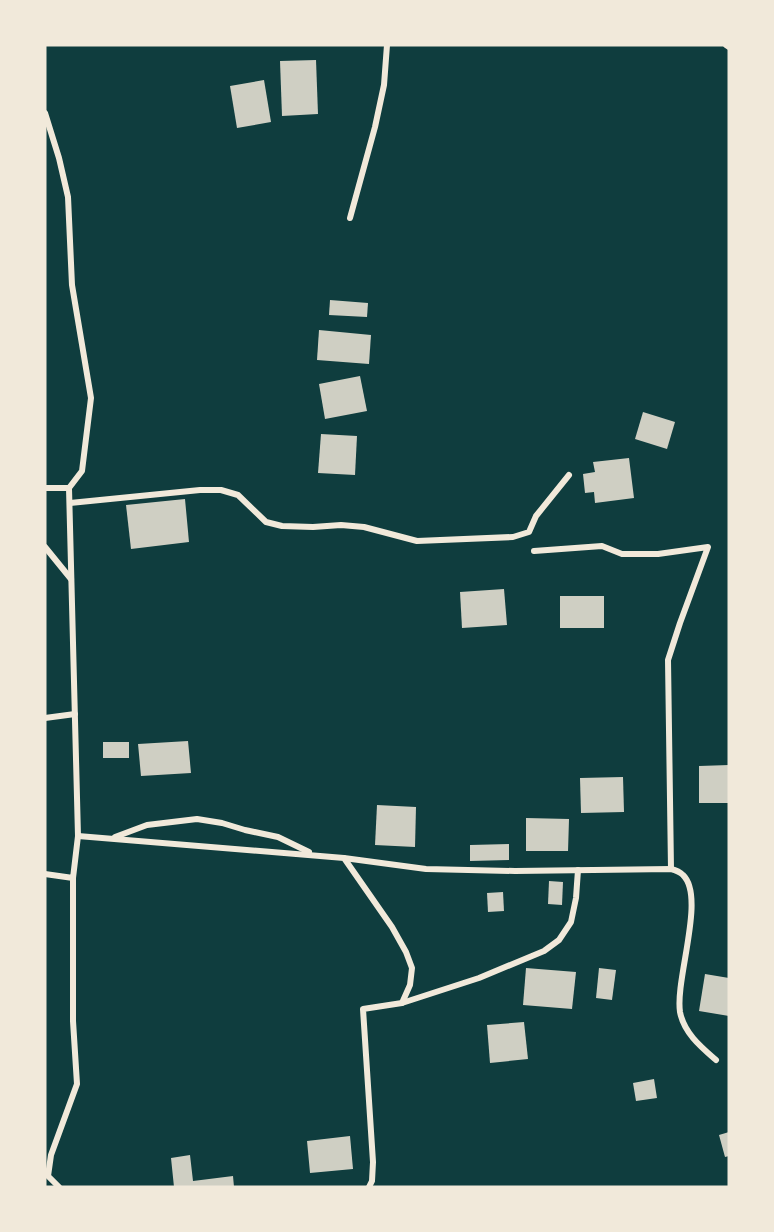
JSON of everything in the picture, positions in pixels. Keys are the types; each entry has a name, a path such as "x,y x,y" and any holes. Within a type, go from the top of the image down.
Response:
{"street":[{"path":"350,218 380,106 387,45"},
{"path":"45,113 68,197 72,285 91,398 81,471 69,488 78,836 73,878 73,1021 77,1084 51,1155 48,1176 59,1187"},
{"path":"70,503 200,490 221,490 238,495 266,522 282,526 364,527 417,541 513,537 529,532 536,516 569,475"},
{"path":"45,489 69,488"},
{"path":"534,551 602,546 622,554 658,554 708,547 668,660 671,869"},
{"path":"45,547 72,579"},
{"path":"45,718 75,714"},
{"path":"111,838 147,825 197,819 278,837 315,855"},
{"path":"78,836 315,855 426,869 515,871 671,869 683,874 690,886 693,904 680,994 680,1013 687,1030 698,1045 716,1060"},
{"path":"344,858 392,927 406,952 412,968 410,985 402,1003"},
{"path":"369,1187 372,1181 373,1162 363,1009 402,1003 479,978 544,951 559,940 571,922 579,870"},
{"path":"45,874 73,878"}],"building":[{"path":"316,60 318,114 282,116 280,61"},
{"path":"264,80 271,122 237,128 230,86"},
{"path":"330,300 368,303 367,317 329,315"},
{"path":"319,330 371,335 369,364 317,360"},
{"path":"360,376 367,411 325,419 319,384"},
{"path":"643,412 675,422 667,449 635,439"},
{"path":"321,434 357,436 355,475 318,473"},
{"path":"629,458 634,498 595,503 594,492 585,493 583,474 595,472 593,462"},
{"path":"185,499 189,542 131,549 126,505"},
{"path":"504,589 507,625 462,628 460,592"},
{"path":"560,596 604,596 604,628 560,628"},
{"path":"188,741 191,773 141,776 138,744"},
{"path":"103,742 129,742 129,758 103,758"},
{"path":"729,765 729,803 699,803 699,766"},
{"path":"623,777 624,812 581,813 580,778"},
{"path":"377,805 416,807 415,847 375,845"},
{"path":"526,818 569,819 568,851 526,851"},
{"path":"509,844 509,860 470,861 470,845"},
{"path":"549,881 563,882 562,905 548,904"},
{"path":"503,892 504,911 488,912 487,893"},
{"path":"526,968 576,972 572,1009 523,1005"},
{"path":"599,968 616,970 612,1000 596,998"},
{"path":"705,974 729,978 729,1016 699,1011"},
{"path":"524,1022 528,1059 490,1063 487,1025"},
{"path":"654,1079 657,1098 636,1101 633,1083"},
{"path":"729,1132 729,1156 725,1157 719,1135"},
{"path":"350,1136 353,1169 310,1173 307,1141"},
{"path":"190,1155 193,1181 233,1176 234,1187 174,1187 171,1158"}]}
